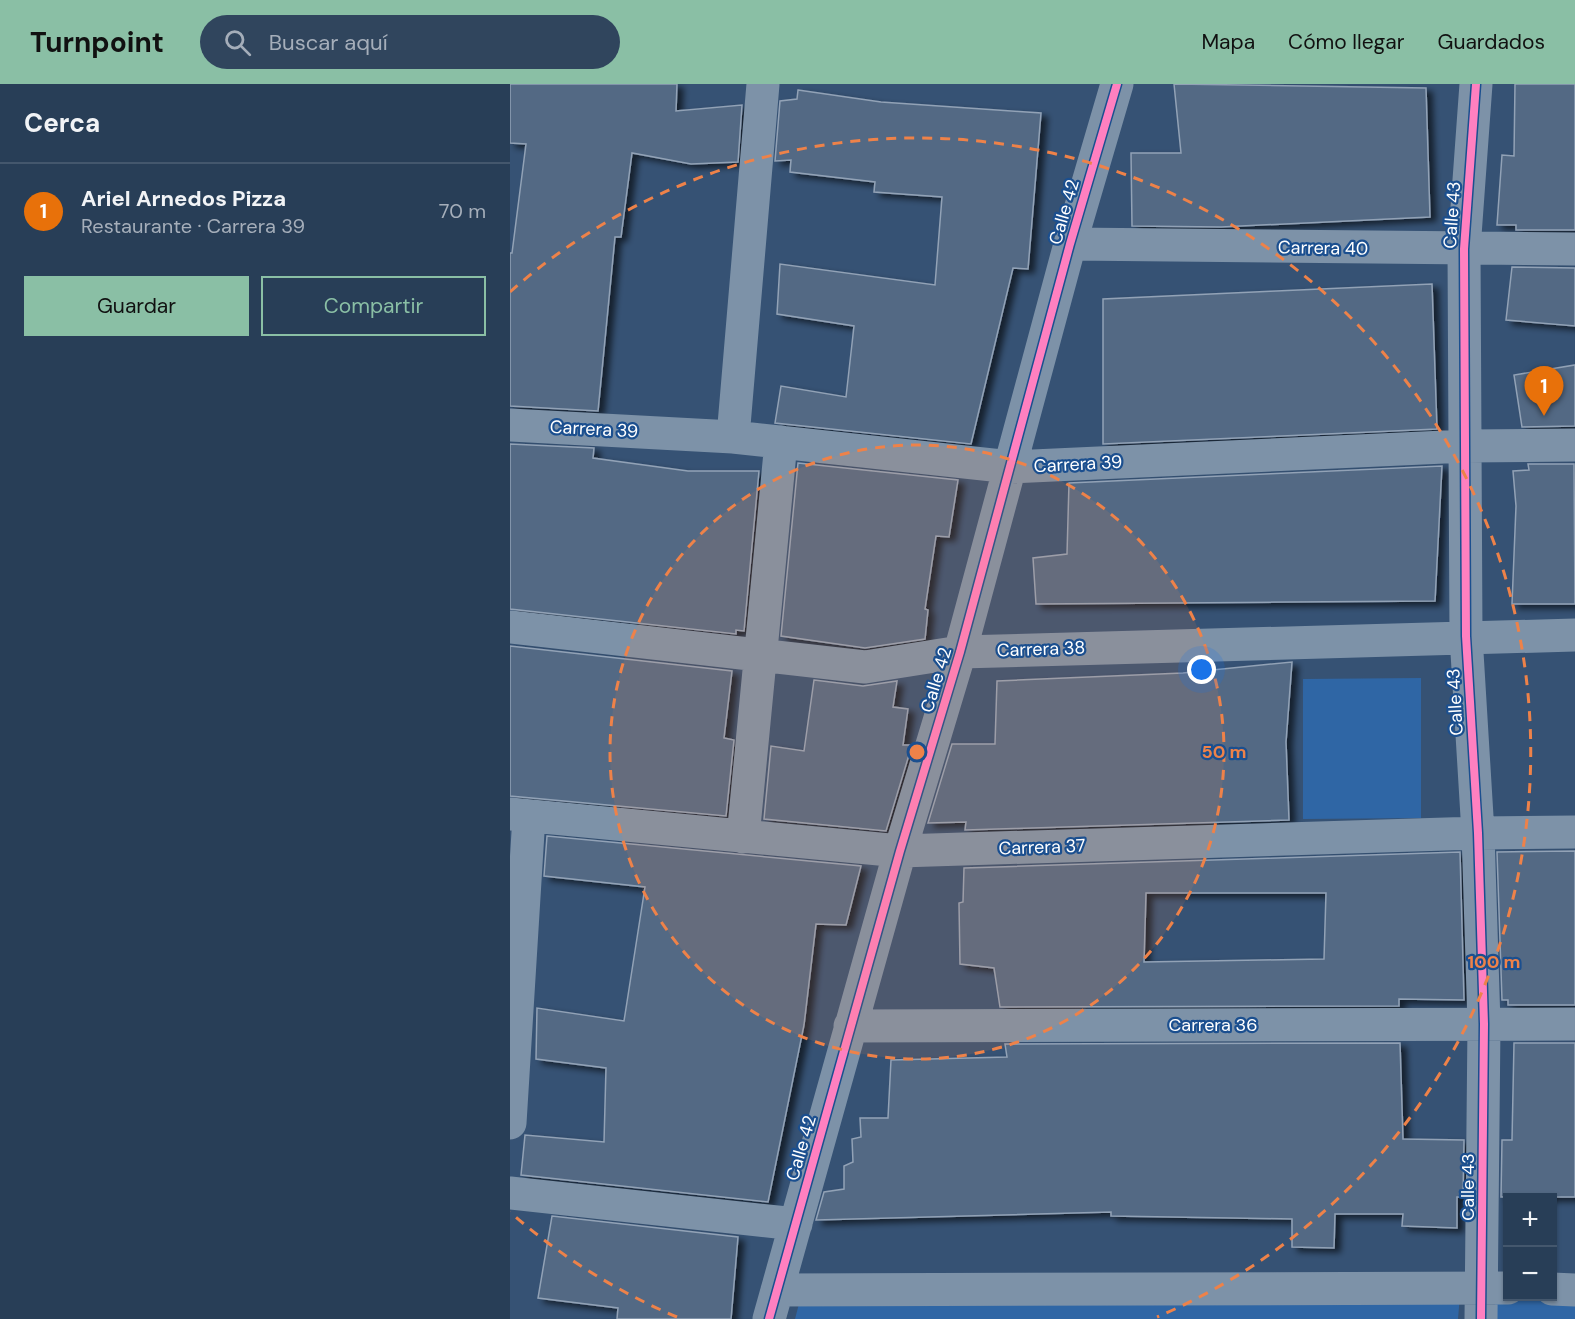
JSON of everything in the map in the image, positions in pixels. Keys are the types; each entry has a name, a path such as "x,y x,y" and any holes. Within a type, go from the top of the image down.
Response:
{"street":[{"path":"733,437 763,84"},
{"name":"Calle 42","path":"773,1304 850,1026 960,652 1070,244 1117,84"},
{"name":"Calle 43","path":"1476,84 1464,249 1466,636 1478,833 1495,1287 1481,1319"},
{"name":"Carrera 40","path":"1070,244 1575,249"},
{"name":"Carrera 39","path":"510,425 733,437 1011,467 1466,446 1575,445"},
{"path":"743,837 781,442"},
{"name":"Carrera 38","path":"510,627 865,667 960,652 1575,634"},
{"path":"510,1123 520,815"},
{"name":"Carrera 37","path":"520,815 900,852 1478,833 1575,832"},
{"name":"Carrera 36","path":"850,1026 1575,1024"},
{"path":"510,1193 796,1224"},
{"path":"773,1304 1495,1287"},
{"path":"1557,1289 1575,1290"}],"shaded area":[{"path":"1421,678 1421,818 1303,819 1303,679"},
{"path":"1460,1295 1458,1319 795,1319 801,1296"},
{"path":"1495,1297 1503,1297 1503,1301 1575,1299 1575,1319 1495,1319"}],"building":[{"path":"510,84 677,84 676,111 742,105 738,162 691,164 632,153 621,237 615,237 598,411 510,406 510,253 512,253 526,144 510,143"},
{"path":"1174,84 1426,88 1430,217 1221,227 1132,226 1131,153 1181,153"},
{"path":"1515,84 1575,84 1575,230 1516,230 1516,225 1497,225 1502,155 1514,156"},
{"path":"798,90 881,102 1041,113 1028,269 1013,268 971,444 775,423 781,386 846,397 854,326 777,314 780,264 935,285 942,197 874,192 875,182 790,172 791,160 775,161 780,101 797,99"},
{"path":"1512,267 1575,268 1575,326 1506,320"},
{"path":"1432,284 1437,429 1103,444 1103,299"},
{"path":"1575,365 1575,426 1522,427 1514,375"},
{"path":"510,444 594,448 593,458 688,471 759,471 744,631 736,630 736,634 510,609"},
{"path":"798,463 958,480 949,537 936,536 925,609 928,610 925,639 865,648 781,636"},
{"path":"1528,464 1574,464 1575,604 1512,604 1516,506 1513,471 1529,470"},
{"path":"1442,466 1435,601 1036,604 1033,558 1067,554 1069,483"},
{"path":"510,646 732,671 724,738 734,740 726,816 510,796"},
{"path":"1292,662 1286,742 1289,820 965,830 966,822 928,823 952,744 995,744 997,681 1183,673"},
{"path":"814,680 863,686 897,681 893,707 908,709 903,745 912,745 886,831 764,819 771,746 804,751"},
{"path":"547,836 861,866 846,925 816,924 804,1025 768,1202 521,1175 525,1135 604,1142 606,1068 536,1059 537,1008 624,1021 645,887 544,876"},
{"path":"1575,851 1575,1005 1508,1005 1508,1000 1502,1000 1497,852"},
{"path":"1460,852 1464,1000 1399,999 1399,1006 1000,1007 994,968 960,964 959,903 963,902 964,868","holes":["1146,893 1326,893 1324,959 1144,962"]},
{"path":"1400,1043 1403,1139 1464,1140 1463,1197 1457,1197 1457,1228 1402,1226 1403,1214 1335,1214 1334,1248 1292,1247 1292,1219 1111,1216 1111,1212 816,1220 824,1192 844,1189 844,1166 853,1162 852,1139 861,1137 860,1118 888,1118 891,1060 1007,1057 1005,1044"},
{"path":"1514,1043 1575,1043 1575,1197 1557,1197 1557,1193 1503,1193 1501,1197 1502,1140 1512,1140"},
{"path":"552,1216 738,1237 731,1319 617,1319 618,1308 538,1298"}],"cycle path":[{"path":"769,1319 900,851 960,652 1070,244 1117,84"},
{"path":"1476,84 1464,249 1466,636 1478,833 1484,1024 1481,1319"}],"place":[{"name":"Ariel Arnedos Pizza","path":"1544,416"}]}
